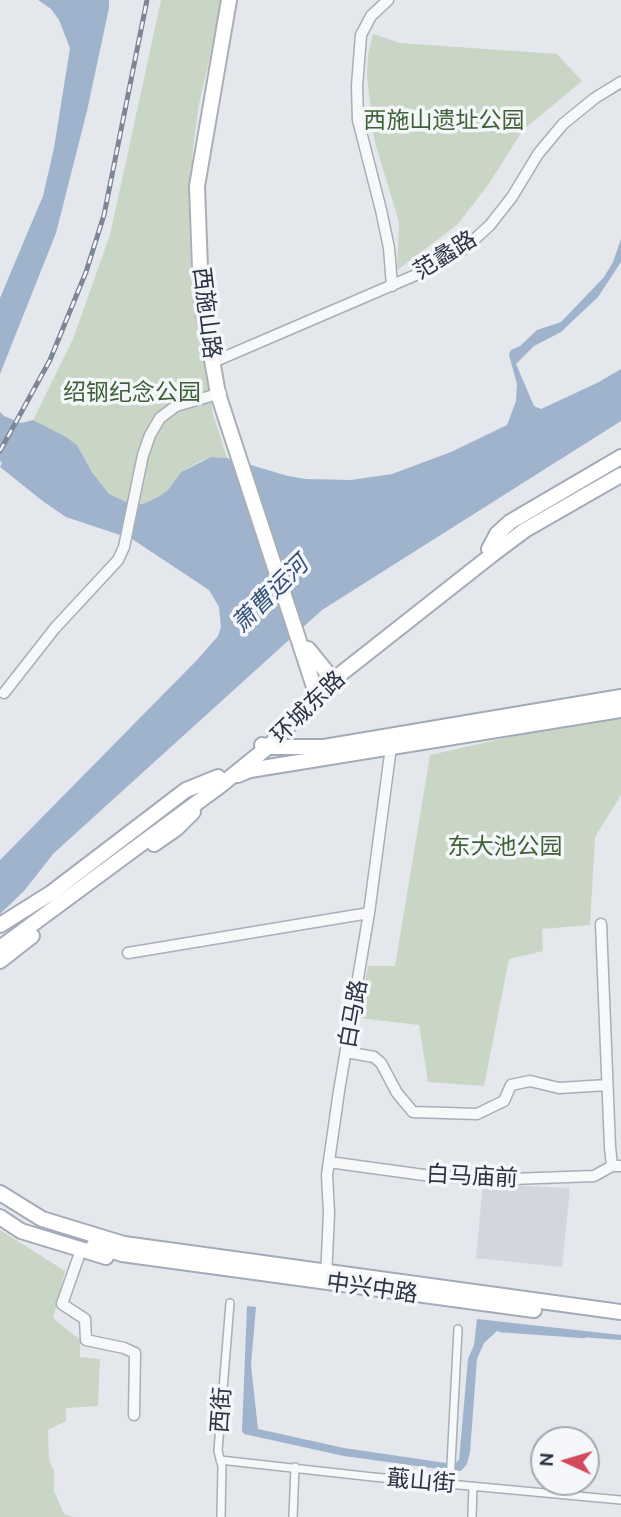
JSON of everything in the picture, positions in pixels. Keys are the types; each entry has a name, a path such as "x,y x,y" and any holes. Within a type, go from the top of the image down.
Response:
{"main road":[{"name":"西施山路","path":"229,0 197,187 201,296 222,397 306,653 316,693"},
{"name":"西施山路","path":"222,397 206,296 202,187 237,0"},
{"path":"491,551 497,534 510,522 621,457"},
{"name":"环城东路","path":"0,938 221,781 264,746 330,678 491,551 520,524 621,467"},
{"name":"环城东路","path":"491,551 621,475"},
{"path":"491,551 517,546 621,484"},
{"name":"西施山路","path":"306,653 330,678"},
{"path":"264,746 324,747 621,696"},
{"path":"0,928 51,893 186,790 250,770 621,710"},
{"path":"0,961 97,883 177,828 221,781"},
{"name":"环城东路","path":"0,948 177,812"},
{"path":"0,928 67,889"},
{"path":"0,1183 12,1194 62,1220 140,1246"},
{"path":"0,1193 41,1219 123,1249"},
{"path":"0,1205 37,1226 123,1249"},
{"path":"0,1217 21,1231 111,1259 155,1258"},
{"name":"中兴中路","path":"123,1249 140,1246 621,1322"},
{"name":"中兴中路","path":"123,1249 155,1258 621,1312"}],"street":[{"path":"388,0 371,16 360,35 357,86 358,120 389,248 392,286"},
{"name":"范蠡路","path":"218,360 432,268 473,241 490,225 512,197 538,154 563,124 595,98 621,82"},
{"path":"4,693 55,628 118,560 124,547 143,455 160,418 176,406 222,397"},
{"name":"白马路","path":"326,1277 329,1163 369,913 391,747"},
{"path":"128,953 369,913"},
{"path":"601,924 607,1084 617,1166"},
{"path":"346,1052 374,1057 381,1063 397,1093 412,1112 477,1114 504,1101 511,1085 530,1081 559,1088 607,1084"},
{"name":"白马庙前","path":"329,1163 431,1176 512,1180 594,1177 617,1166"},
{"path":"81,1250 62,1304 85,1319 86,1340 135,1353 134,1415"},
{"name":"西街","path":"221,1517 223,1492 218,1440 230,1303"},
{"path":"450,1484 458,1329"},
{"name":"蕺山街","path":"220,1460 621,1500"},
{"path":"293,1517 295,1467"},
{"path":"472,1517 473,1486"}],"shaded area":[{"path":"483,1184 570,1188 562,1267 476,1258"}],"green space":[{"name":"绍钢纪念公园","path":"161,0 223,0 199,104 193,148 189,220 191,276 199,334 213,414 227,458 202,460 181,472 168,490 158,497 143,504 131,504 109,494 92,472 77,445 33,420 73,339 110,235"},
{"name":"西施山遗址公园","path":"373,34 400,43 557,54 582,81 523,130 488,185 457,225 397,270 399,222 374,139 367,75"},
{"name":"东大池公园","path":"621,712 621,795 595,837 590,925 542,929 543,951 509,959 484,1086 428,1082 419,1025 359,1018 368,966 395,966 430,755"},
{"path":"0,1230 65,1271 53,1318 80,1340 80,1357 100,1359 98,1406 66,1408 66,1421 48,1430 54,1491 64,1514 73,1517 0,1517"}],"water":[{"path":"38,0 109,0 109,8 87,111 56,233 0,374 0,298 43,196 54,148 70,48 59,20 51,9"},
{"name":"萧曹运河","path":"621,239 621,262 598,297 561,332 534,346 516,364 534,406 541,409 621,369 621,421 322,610 54,853 24,891 0,914 0,860 197,660 218,636 221,627 219,607 209,590 132,539 66,517 0,467 0,412 21,423 33,420 66,437 77,445 92,472 109,494 131,504 143,504 158,497 168,490 181,472 211,457 227,458 306,479 351,480 392,474 451,452 507,425 516,401 517,384 509,355 511,350 520,346 537,330 561,322 604,277"},
{"path":"247,1306 256,1307 251,1365 258,1429 344,1448 446,1463 459,1460 468,1359 474,1345 477,1319 621,1335 621,1340 497,1331 484,1343 477,1359 467,1464 461,1471 446,1470 344,1456 244,1434"}],"waterway":[{"path":"500,1331 584,1337"}],"railway":[{"path":"0,451 50,360 86,272 104,215 147,0"}]}
